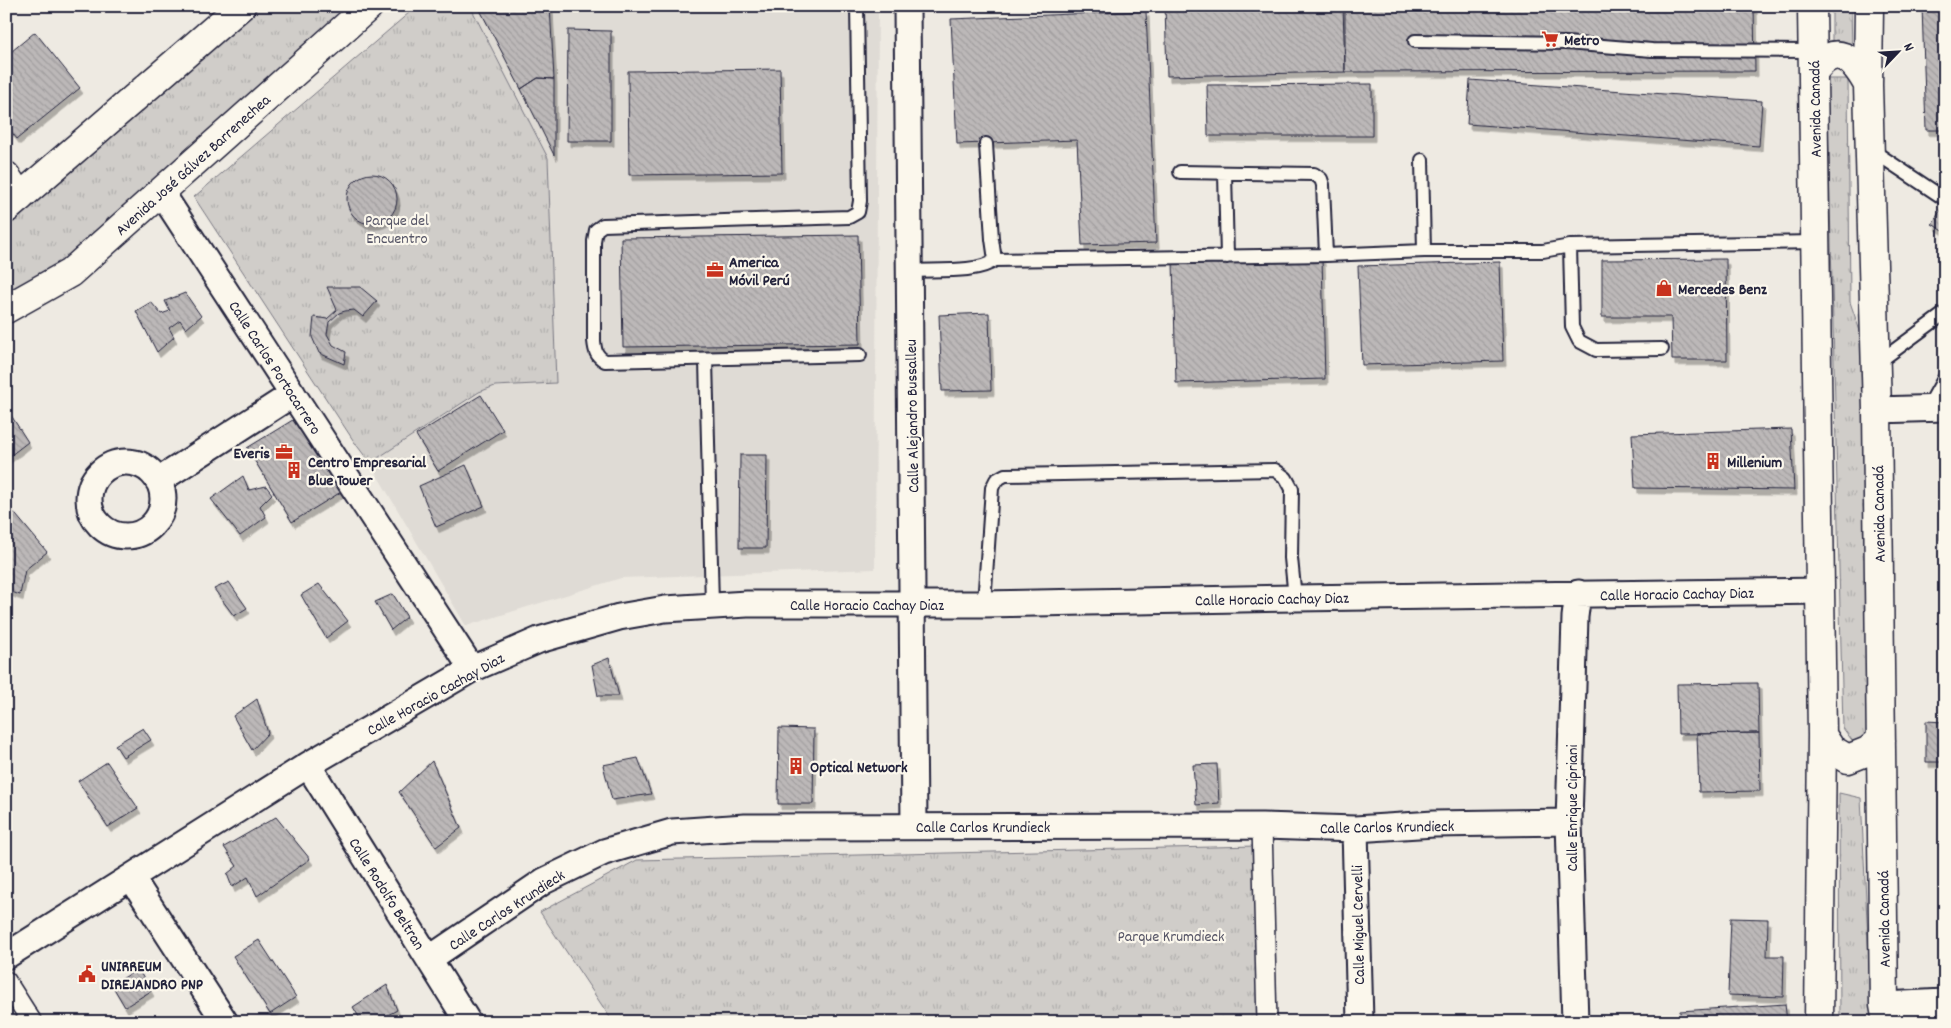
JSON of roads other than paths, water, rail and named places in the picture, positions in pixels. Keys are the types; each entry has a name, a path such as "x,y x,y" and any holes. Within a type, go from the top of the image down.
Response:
{"main road":[{"path":"11,194 241,6"},
{"name":"Avenida José Gálvez Barrenechea","path":"6,309 70,273 368,6"},
{"name":"Avenida Canadá","path":"1812,6 1822,735 1819,1022"},
{"name":"Avenida Canadá","path":"1869,6 1868,85 1877,410 1886,1013"},
{"path":"1813,62 1842,55 1852,60 1868,85"},
{"path":"6,330 70,273"},
{"path":"1822,735 1831,749 1848,759 1868,751 1881,740"}],"street":[{"name":"Calle Alejandro Bussalleu","path":"907,6 914,826"},
{"name":"Calle Carlos Portocarrero","path":"161,192 472,668"},
{"path":"158,481 293,394"},
{"path":"1877,410 1936,409"},
{"name":"Calle Horacio Cachay Diaz","path":"6,956 308,765 472,668 522,646 619,617 665,609 712,605 984,604 1820,591"},
{"name":"Calle Enrique Cipriani","path":"1575,1022 1569,822 1575,617 1578,594"},
{"name":"Calle Rodolfo Beltran","path":"308,765 468,1022"},
{"name":"Calle Carlos Krundieck","path":"429,959 544,881 604,852 672,832 745,826 1262,826 1356,829 1434,824 1569,822"},
{"path":"1262,826 1267,1022"},
{"name":"Calle Miguel Cervelli","path":"1356,829 1360,1022"},
{"path":"131,877 225,1022"},
{"path":"6,981 32,1022"},
{"path":"1886,1013 1945,1002"}],"lane":[{"path":"857,6 860,201 858,212 849,217 603,225 596,230 594,241 594,341 595,350 600,358 605,361 860,355"},
{"path":"1415,41 1566,43 1813,62"},
{"path":"986,144 995,260"},
{"path":"1870,149 1945,199"},
{"path":"1422,160 1424,252"},
{"path":"1180,172 1314,174 1321,179 1323,185 1326,255"},
{"path":"1224,173 1227,257"},
{"path":"909,270 970,270 988,266 995,260 1543,251 1570,246 1816,242"},
{"path":"1570,246 1572,327 1580,341 1596,350 1662,349"},
{"path":"1876,364 1945,313"},
{"path":"706,360 712,605"},
{"path":"1936,409 1945,377"},
{"path":"984,604 992,488 996,480 1005,475 1015,474 1275,470 1286,478 1292,489 1291,558 1295,598"}],"place":[{"name":"Metro","path":"1550,39"},
{"name":"America Móvil Perú","path":"715,270"},
{"name":"Mercedes Benz","path":"1664,288"},
{"name":"Everis","path":"284,452"},
{"name":"Millenium","path":"1713,461"},
{"name":"Centro Empresarial Blue Tower","path":"294,470"},
{"name":"Optical Network","path":"796,766"},
{"name":"UNIRREUM DIREJANDRO PNP","path":"87,974"}],"park label":[{"name":"Parque del Encuentro","path":"397,228"},
{"name":"Parque Krumdieck","path":"1171,935"}]}
